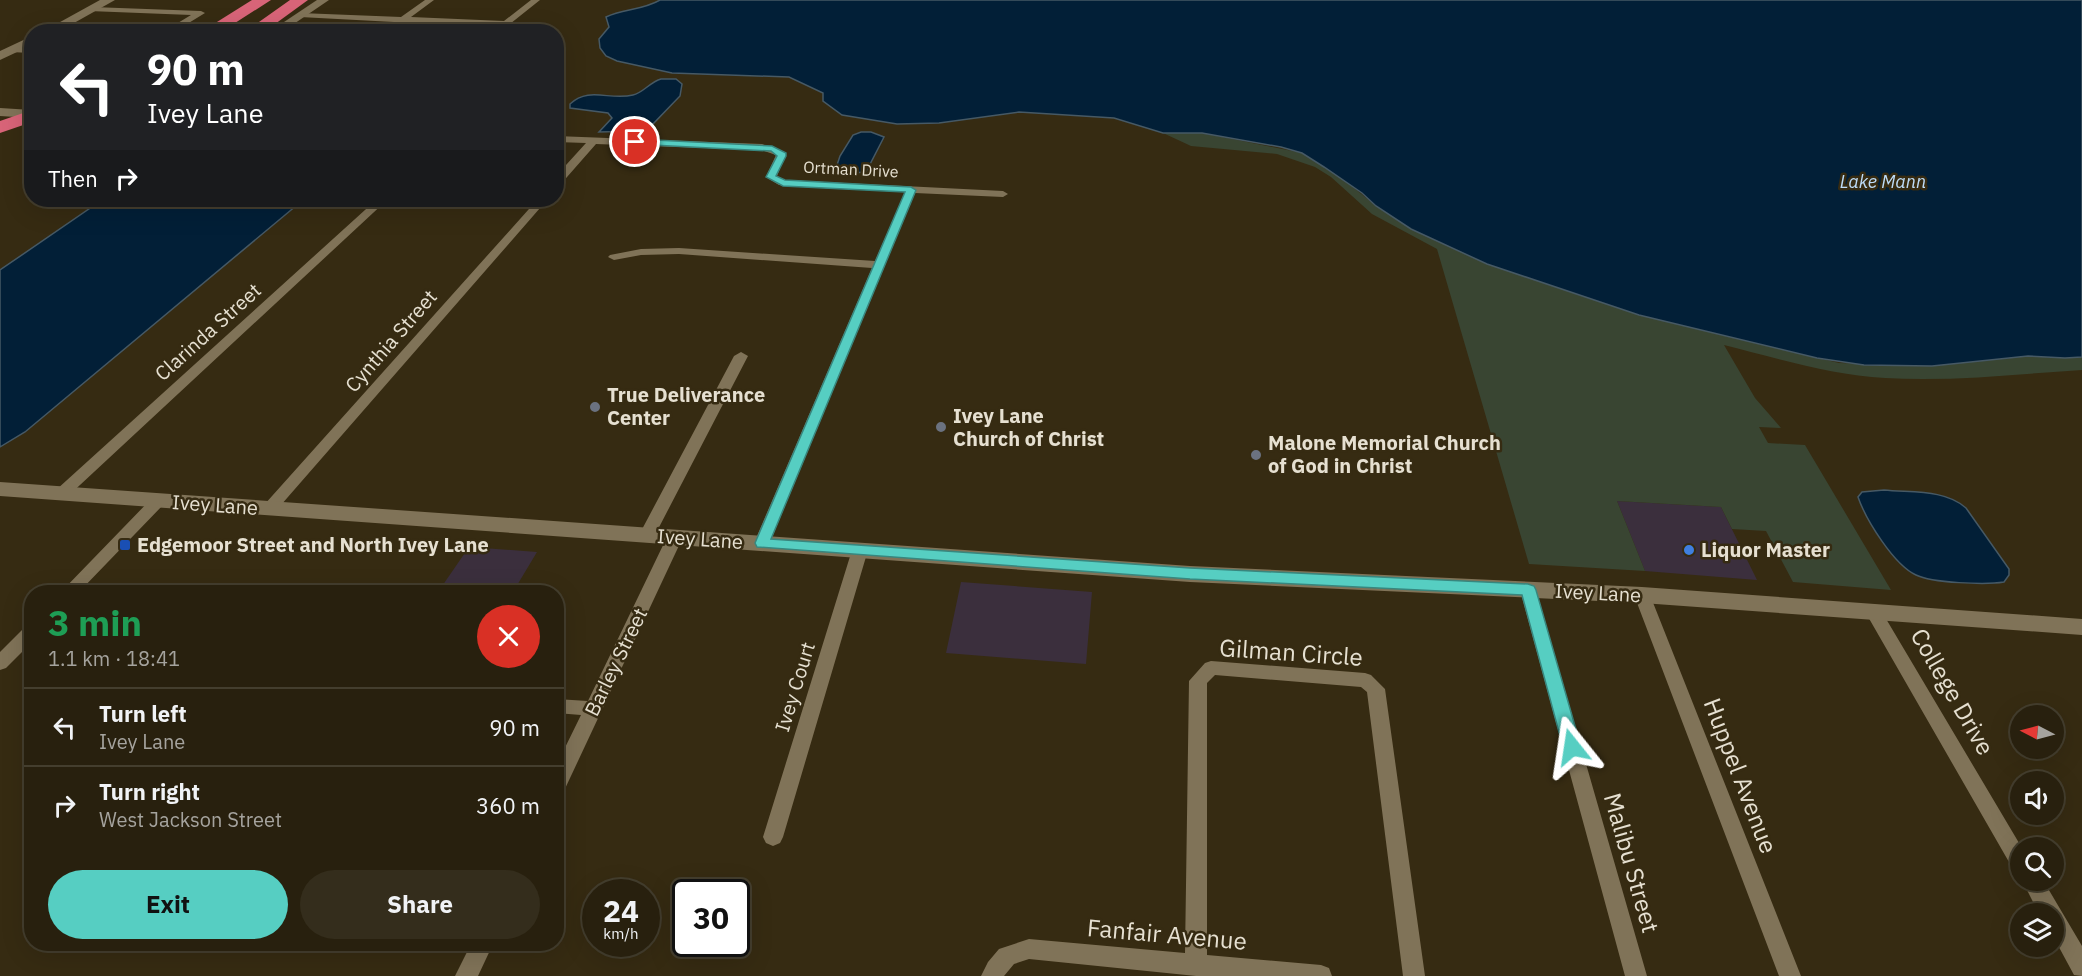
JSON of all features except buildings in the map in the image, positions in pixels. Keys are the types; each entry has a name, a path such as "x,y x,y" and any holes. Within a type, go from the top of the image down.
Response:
{"highway":[{"path":"222,24 263,0"},
{"path":"242,24 282,0"},
{"path":"269,24 300,8"},
{"path":"0,127 24,121"},
{"path":"0,137 24,123"}],"main road":[{"path":"63,24 109,0"},
{"path":"0,56 24,44"},
{"path":"0,112 24,118"}],"street":[{"path":"283,24 300,8 324,0"},
{"path":"395,24 430,0"},
{"path":"300,8 402,19 507,24 536,0"},
{"path":"92,9 201,13 181,24"},
{"path":"13,50 24,50"},
{"name":"Ortman Drive","path":"564,139 772,149 781,153 782,156 771,177 783,183 1003,194"},
{"path":"564,174 594,140"},
{"path":"762,543 911,190"},
{"name":"Clarinda Street","path":"60,494 374,207"},
{"name":"Cynthia Street","path":"269,509 536,207"},
{"path":"614,257 641,252 679,250 879,265"},
{"path":"647,535 741,356"},
{"name":"Ivey Lane","path":"0,489 1190,574 1642,595 2082,627"},
{"path":"76,585 158,501"},
{"name":"Barley Street","path":"564,770 675,537"},
{"name":"Ivey Court","path":"773,837 860,550"},
{"name":"Malibu Street","path":"1528,590 1636,976"},
{"name":"Huppel Avenue","path":"1642,595 1790,976"},
{"name":"College Drive","path":"1874,611 2010,845"},
{"path":"0,663 24,639"},
{"name":"Gilman Circle","path":"1196,965 1198,681 1211,668 1365,680 1376,689 1414,976"},
{"path":"564,707 593,709"},
{"path":"2064,936 2082,967"},
{"name":"Fanfair Avenue","path":"992,976 999,963 1009,953 1029,949 1321,976"},
{"path":"466,976 478,951"}],"shaded area":[{"name":"Liquor Master","path":"1617,501 1721,507 1757,580 1645,571"},
{"path":"469,547 537,552 517,585 443,585"},
{"path":"961,582 1092,592 1086,664 946,653"}],"green space":[{"path":"1163,133 1202,133 1302,153 1343,179 1376,206 1411,229 1713,333 1839,363 1932,366 2028,356 2082,357 2082,370 1959,378 1885,378 1824,370 1724,345 1755,398 1781,428 1759,427 1768,443 1805,445 1891,590 1793,582 1766,531 1732,529 1721,507 1617,501 1645,571 1529,564 1437,249 1372,214 1331,177 1315,167 1277,154 1191,146"}],"water":[{"name":"Lake Mann","path":"660,0 2082,0 2082,357 2028,356 1932,366 1864,365 1817,358 1639,315 1487,264 1411,229 1302,153 1281,147 1202,133 1163,133 1114,118 1019,112 939,123 897,124 842,115 823,101 823,93 789,77 672,73 617,61 606,56 600,48 599,39 609,27 606,17 647,6"},
{"path":"661,79 676,79 682,84 680,96 650,127 641,131 599,132 612,118 608,113 570,108 570,104 585,96 633,95"},
{"path":"871,132 884,137 866,172 834,174 840,156 853,135"},
{"path":"92,207 295,207 25,432 0,447 0,270"},
{"path":"1884,490 1938,495 1958,502 1966,508 2009,569 2009,575 2004,582 1946,582 1924,578 1908,570 1882,541 1858,497 1862,492"}],"place":[{"name":"True Deliverance Center","path":"595,407"},
{"name":"Ivey Lane Church of Christ","path":"941,427"},
{"name":"Malone Memorial Church of God in Christ","path":"1256,455"},
{"name":"Edgemoor Street and North Ivey Lane","path":"125,545"},
{"name":"Liquor Master","path":"1689,550"}],"route":[{"path":"635,142 762,147 781,153 782,156 771,172 771,177 775,181 911,190 762,543 1190,574 1528,590 1572,747"}]}
